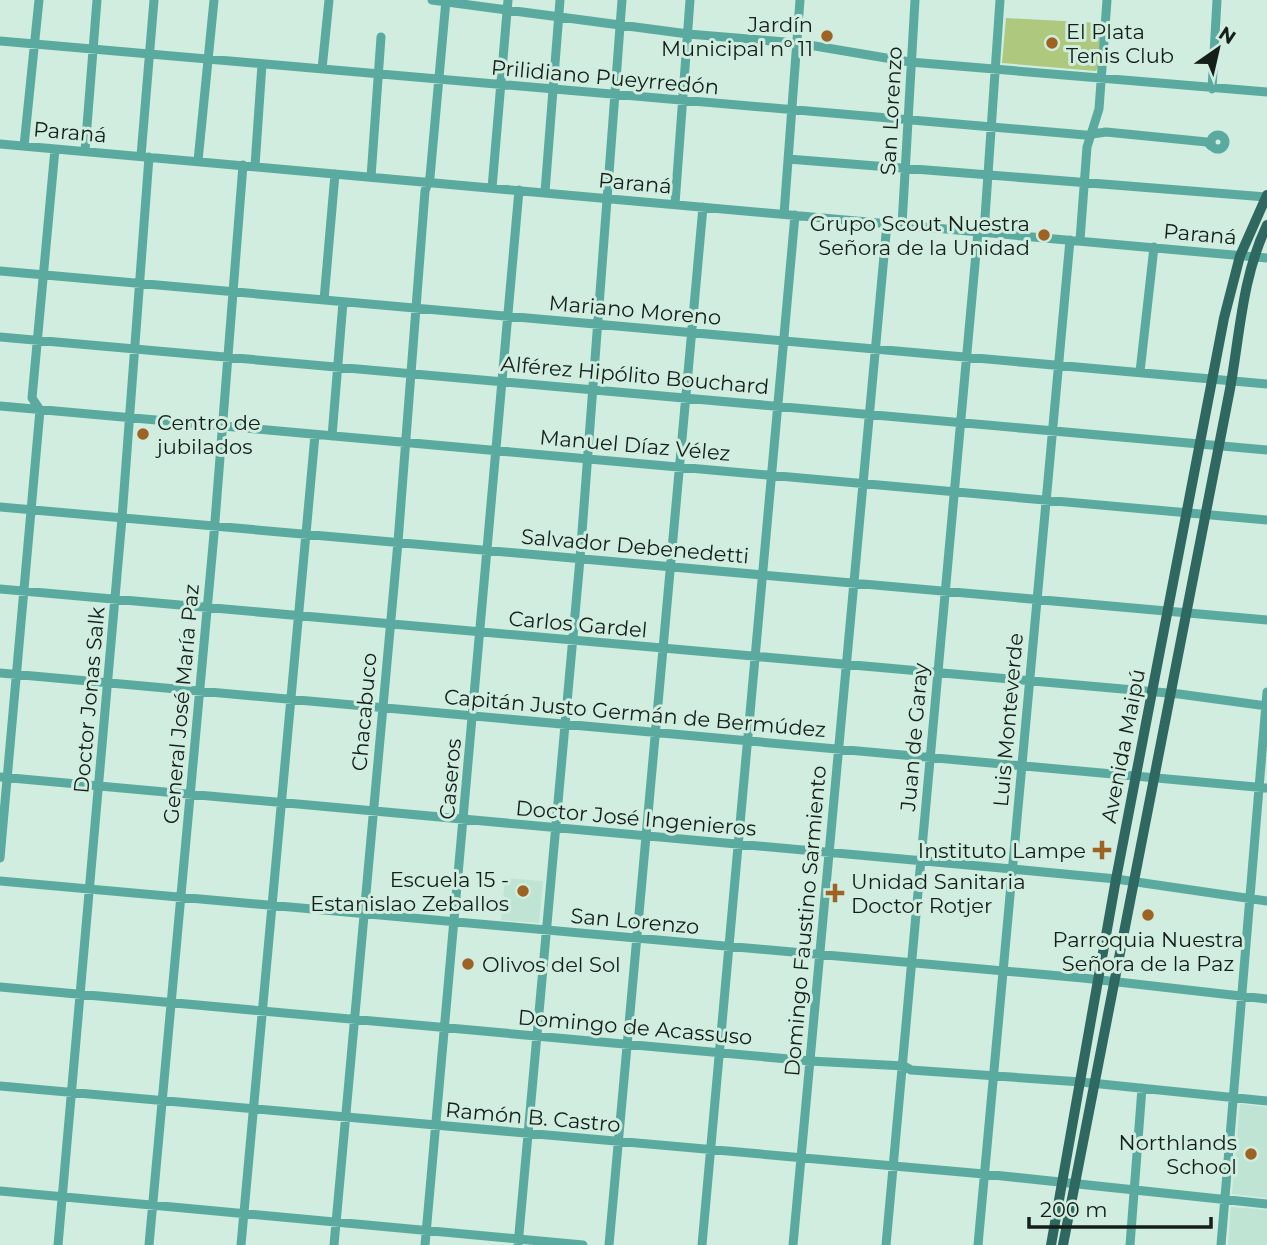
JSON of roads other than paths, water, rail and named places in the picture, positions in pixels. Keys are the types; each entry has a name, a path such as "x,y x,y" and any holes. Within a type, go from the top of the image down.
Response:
{"main road":[{"name":"Avenida Maipú","path":"1051,1245 1116,879 1212,379 1240,256 1266,196"},
{"name":"Avenida Maipú","path":"1063,1245 1253,256 1267,225"}],"street":[{"path":"24,146 39,0"},
{"path":"85,151 97,0"},
{"name":"Doctor Jonas Salk","path":"58,1245 140,284 153,0"},
{"path":"198,161 214,0"},
{"path":"322,69 329,0"},
{"path":"432,0 508,5 620,25 797,43 910,62 1267,92"},
{"path":"545,192 560,0"},
{"path":"518,1242 580,559 622,0"},
{"path":"675,204 690,0"},
{"path":"784,214 800,0"},
{"name":"San Lorenzo","path":"902,225 915,0"},
{"name":"Juan de Garay","path":"886,1245 966,357 988,177 1000,0"},
{"name":"Luis Monteverde","path":"978,1245 1059,365 1083,184 1098,117 1107,0"},
{"path":"1212,89 1217,0"},
{"name":"Chacabuco","path":"334,1245 398,542 415,308 446,1"},
{"path":"492,188 508,5"},
{"path":"371,177 381,74 381,37"},
{"name":"Prilidiano Pueyrredón","path":"0,41 908,121 1092,135 1106,132 1210,143"},
{"path":"255,166 262,64"},
{"name":"Paraná","path":"0,144 1267,258"},
{"path":"0,858 3,777 16,675 40,410 32,398 55,149"},
{"path":"788,159 988,177 1266,196"},
{"name":"General José María Paz","path":"149,1245 215,527 220,426 243,165"},
{"path":"324,300 335,174"},
{"name":"Caseros","path":"425,1245 519,190"},
{"path":"609,1245 703,207"},
{"path":"702,1245 795,215"},
{"name":"Domingo Faustino Sarmiento","path":"793,1245 887,223"},
{"path":"1140,372 1154,247"},
{"name":"Mariano Moreno","path":"0,271 1267,384"},
{"path":"331,436 343,302"},
{"name":"Alférez Hipólito Bouchard","path":"0,337 1267,450"},
{"name":"Manuel Díaz Vélez","path":"0,406 1267,520"},
{"path":"241,1245 315,435"},
{"name":"Salvador Debenedetti","path":"0,507 1036,599 1186,615 1267,620"},
{"name":"Carlos Gardel","path":"0,589 1153,692 1266,706"},
{"name":"Capitán Justo Germán de Bermúdez","path":"0,673 1263,788"},
{"path":"1221,1245 1250,900 1263,788 1267,692"},
{"name":"Doctor José Ingenieros","path":"3,777 1116,879 1267,901"},
{"name":"San Lorenzo","path":"0,881 1003,971 1267,999"},
{"name":"Domingo de Acassuso","path":"0,987 810,1061 904,1066 911,1070 1096,1083 1267,1101"},
{"name":"Ramón B. Castro","path":"0,1086 984,1174 1267,1204"},
{"path":"1130,1245 1142,1088"},
{"path":"0,1191 426,1230 518,1242 583,1245"}],"place":[{"name":"Jardín Municipal nº 11","path":"827,36"},
{"name":"El Plata Tenis Club","path":"1052,43"},
{"name":"Grupo Scout Nuestra Señora de la Unidad","path":"1044,235"},
{"name":"Centro de jubilados","path":"143,434"},
{"name":"Instituto Lampe","path":"1102,850"},
{"name":"Escuela 15 - Estanislao Zeballos","path":"523,891"},
{"name":"Unidad Sanitaria Doctor Rotjer","path":"835,893"},
{"name":"Parroquia Nuestra Señora de la Paz","path":"1148,915"},
{"name":"Olivos del Sol","path":"468,964"},
{"name":"Northlands School","path":"1251,1154"}]}
